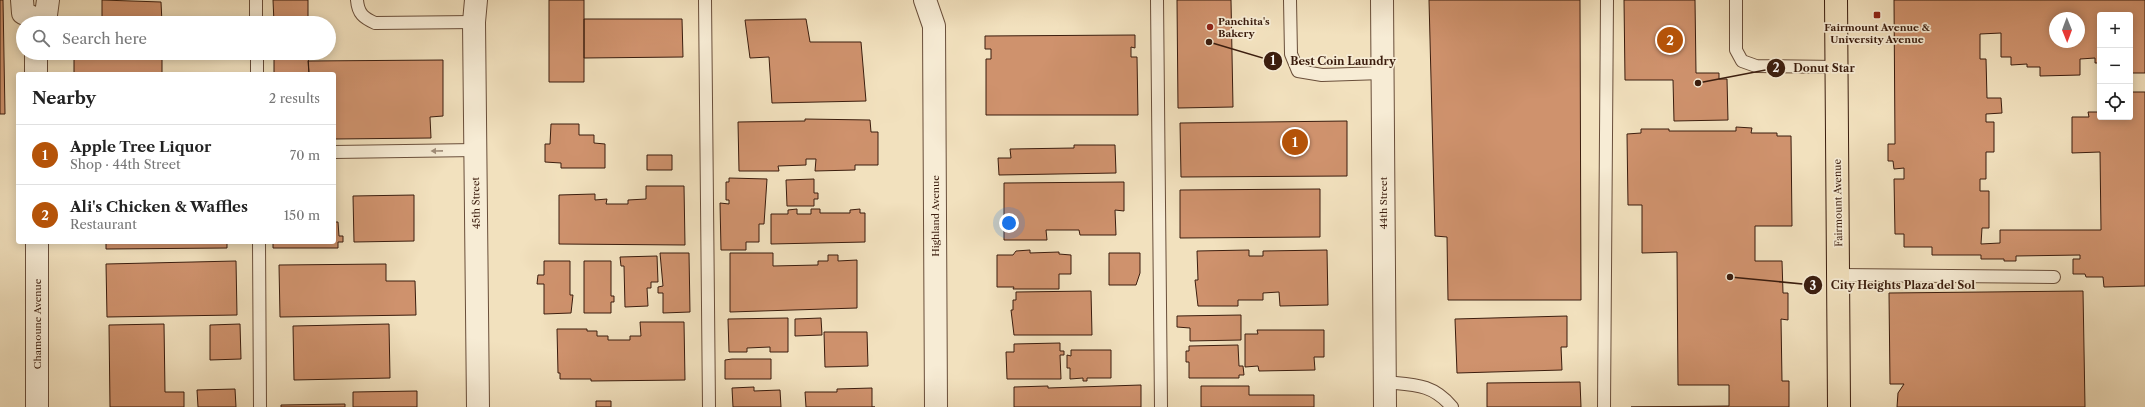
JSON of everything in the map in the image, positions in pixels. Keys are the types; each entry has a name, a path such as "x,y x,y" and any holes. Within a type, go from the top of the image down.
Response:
{"main road":[{"name":"Fairmount Avenue","path":"1836,0 1839,407"}],"street":[{"path":"22,0 23,13 28,16"},
{"path":"44,16 46,15 48,0"},
{"name":"45th Street","path":"476,0 474,22 478,407"},
{"name":"Highland Avenue","path":"926,0 934,26 936,407"},
{"name":"Highland Avenue","path":"934,26 944,0"},
{"name":"44th Street","path":"1382,0 1385,407"},
{"path":"36,60 36,72"},
{"name":"Chamoune Avenue","path":"37,244 37,407"}],"lane":[{"path":"256,0 256,16"},
{"path":"358,0 358,8 363,17 376,23 474,22"},
{"path":"705,0 709,407"},
{"path":"1157,0 1161,407"},
{"path":"1290,0 1292,54 1298,71 1322,75 1382,73"},
{"path":"1604,407 1607,0"},
{"path":"1736,0 1736,50 1742,61 1756,66 1836,67"},
{"path":"256,60 257,72"},
{"path":"336,152 476,150"},
{"path":"258,244 260,407"},
{"path":"1839,275 2054,277"},
{"path":"1384,382 1426,386 1442,395 1452,407"}],"building":[{"path":"0,0 3,0 5,114 0,114"},
{"path":"102,0 161,2 162,16 102,16"},
{"path":"273,0 308,0 308,16 274,16"},
{"path":"549,0 584,0 584,82 549,82"},
{"path":"1177,0 1231,0 1233,107 1178,108"},
{"path":"1429,0 1580,0 1581,300 1448,300 1447,237 1435,236"},
{"path":"1624,0 1695,0 1696,73 1719,73 1719,79 1727,79 1728,120 1674,121 1673,80 1625,80"},
{"path":"1894,0 2145,0 2145,73 2133,73 2133,12 2097,12 2097,63 2095,63 2095,58 2080,59 2080,75 2040,76 2040,67 2027,67 2027,64 2011,65 2011,57 2001,57 2001,33 1980,34 1980,59 1986,59 1987,98 2001,98 2002,113 1986,114 1986,122 1994,122 1994,152 1986,152 1986,179 1980,179 1980,191 1989,191 1989,228 1982,228 1981,244 2000,243 2000,230 2101,230 2100,152 2072,153 2072,117 2089,117 2088,112 2097,112 2097,120 2133,120 2133,92 2145,92 2145,286 2104,287 2103,277 2086,277 2085,274 2073,274 2073,259 2080,259 2080,255 2016,256 2016,261 2004,261 2004,259 1981,259 1981,255 1932,255 1932,247 1904,247 1904,234 1895,234 1894,179 1904,179 1904,168 1894,169 1893,161 1888,161 1888,144 1895,144"},
{"path":"584,19 682,19 683,57 584,58"},
{"path":"806,19 810,42 861,42 866,101 772,103 769,57 750,58 745,20"},
{"path":"1135,35 1135,48 1131,47 1131,57 1137,57 1138,115 986,115 986,59 991,59 991,49 985,49 985,36"},
{"path":"74,60 162,60 162,72 74,72"},
{"path":"274,60 308,60 309,72 274,72"},
{"path":"443,60 443,116 430,117 431,138 336,139 336,72 309,72 308,61"},
{"path":"805,119 870,120 871,132 878,132 878,165 855,165 855,170 815,171 816,159 806,159 806,165 778,166 779,171 739,171 738,122 805,121"},
{"path":"1347,121 1347,176 1181,177 1180,123"},
{"path":"551,124 579,124 579,135 594,135 594,143 605,144 605,168 561,168 561,163 545,162 545,144 550,144"},
{"path":"1736,127 1752,128 1751,133 1777,133 1777,136 1791,136 1792,226 1755,226 1755,261 1782,261 1783,293 1788,293 1788,320 1781,319 1782,381 1789,381 1789,407 1631,407 1729,406 1729,385 1678,385 1677,252 1642,253 1642,205 1628,205 1627,134 1641,133 1641,129 1669,129 1669,131 1736,131"},
{"path":"1074,145 1115,145 1116,173 999,175 998,158 1011,158 1010,149 1074,148"},
{"path":"647,155 672,155 672,170 647,170"},
{"path":"729,178 767,179 764,224 759,224 759,242 746,242 746,250 721,250 720,203 729,204 729,200 726,200 726,182 729,182"},
{"path":"814,179 814,193 818,193 818,199 814,199 814,206 787,206 786,180"},
{"path":"1124,182 1124,211 1115,210 1116,235 1080,235 1079,230 1046,230 1047,240 1004,240 1004,183"},
{"path":"646,186 684,186 685,245 559,244 559,195 595,194 595,200 607,199 606,204 628,204 628,200 646,199"},
{"path":"1320,189 1320,237 1180,238 1180,190"},
{"path":"414,195 414,241 354,242 353,196"},
{"path":"797,209 797,214 811,214 811,209 820,209 820,213 850,213 850,210 860,209 860,213 865,213 865,242 771,244 771,214 788,214 788,210"},
{"path":"336,222 338,222 339,236 343,236 343,242 338,242 338,248 273,248 273,244 336,244"},
{"path":"106,244 227,244 227,248 106,249"},
{"path":"1030,250 1030,253 1059,252 1059,254 1071,255 1071,274 1059,274 1059,289 1013,289 1014,287 997,287 997,255 1013,255 1016,251"},
{"path":"1249,250 1249,256 1263,256 1263,251 1327,250 1328,305 1280,306 1279,292 1263,293 1263,300 1238,300 1238,306 1198,306 1195,280 1198,280 1197,251"},
{"path":"660,253 689,253 690,312 663,313 663,293 658,293 658,287 663,286"},
{"path":"730,253 773,253 773,266 818,265 818,261 828,261 828,255 838,255 838,261 857,260 857,308 730,312"},
{"path":"1109,253 1140,253 1140,273 1136,285 1109,285"},
{"path":"657,256 658,282 651,282 651,288 647,288 648,306 625,307 624,266 621,266 620,257"},
{"path":"236,261 237,315 107,317 106,264"},
{"path":"544,261 570,261 570,295 573,295 571,313 544,314 544,284 537,284 538,275 544,275"},
{"path":"584,261 611,261 611,296 614,296 614,302 611,302 611,313 584,313"},
{"path":"386,264 386,281 415,281 416,315 280,317 279,265"},
{"path":"1091,291 1092,335 1014,335 1011,310 1013,310 1013,300 1016,300 1016,292"},
{"path":"2083,291 2085,407 1897,407 1898,393 1904,384 1890,384 1889,293"},
{"path":"1241,315 1241,340 1190,341 1190,328 1177,327 1177,316"},
{"path":"1567,316 1567,347 1561,347 1562,370 1457,373 1455,319"},
{"path":"788,318 788,352 770,352 770,347 747,348 747,352 729,352 728,319"},
{"path":"821,318 822,335 795,336 795,319"},
{"path":"640,322 684,322 685,380 591,381 591,379 560,379 560,373 558,373 557,329 587,329 587,331 597,331 597,336 608,336 608,340 630,340 630,336 641,336"},
{"path":"164,324 165,392 184,392 184,407 110,407 109,325"},
{"path":"240,324 241,359 210,360 210,325"},
{"path":"389,324 390,378 294,380 293,326"},
{"path":"1257,330 1324,330 1324,357 1314,357 1315,370 1259,371 1258,366 1245,367 1245,334 1258,334"},
{"path":"824,332 867,332 868,366 825,367"},
{"path":"1060,343 1060,351 1064,351 1064,355 1060,355 1061,379 1007,379 1006,352 1014,352 1014,344"},
{"path":"1238,345 1239,366 1243,366 1244,375 1239,375 1239,378 1189,378 1189,362 1186,362 1186,351 1189,351 1189,346"},
{"path":"1071,350 1111,350 1111,378 1087,378 1087,381 1083,381 1083,378 1070,379 1070,368 1067,368 1067,355 1071,356"},
{"path":"771,359 771,379 725,379 725,360"},
{"path":"1580,382 1581,407 1487,407 1487,383"},
{"path":"1141,385 1141,407 1014,407 1014,387 1048,386 1048,388"},
{"path":"1201,386 1249,386 1249,395 1314,395 1314,407 1201,407"},
{"path":"754,387 754,391 780,390 781,407 733,407 732,388"},
{"path":"872,388 872,407 806,407 805,392 837,392 837,389"},
{"path":"235,389 236,407 198,407 197,390"},
{"path":"417,391 417,407 353,407 353,392"},
{"path":"596,401 611,401 611,407 596,407"},
{"path":"345,404 345,407 281,407 281,405"}],"place":[{"name":"Fairmount Avenue & University Avenue","path":"1877,15"},
{"name":"Panchita's Bakery","path":"1210,27"},
{"name":"Ali's Chicken & Waffles","path":"1670,40"},
{"name":"Best Coin Laundry","path":"1209,42"},
{"name":"Donut Star","path":"1698,83"},
{"name":"Apple Tree Liquor","path":"1295,142"},
{"name":"City Heights Plaza del Sol","path":"1730,277"}]}
